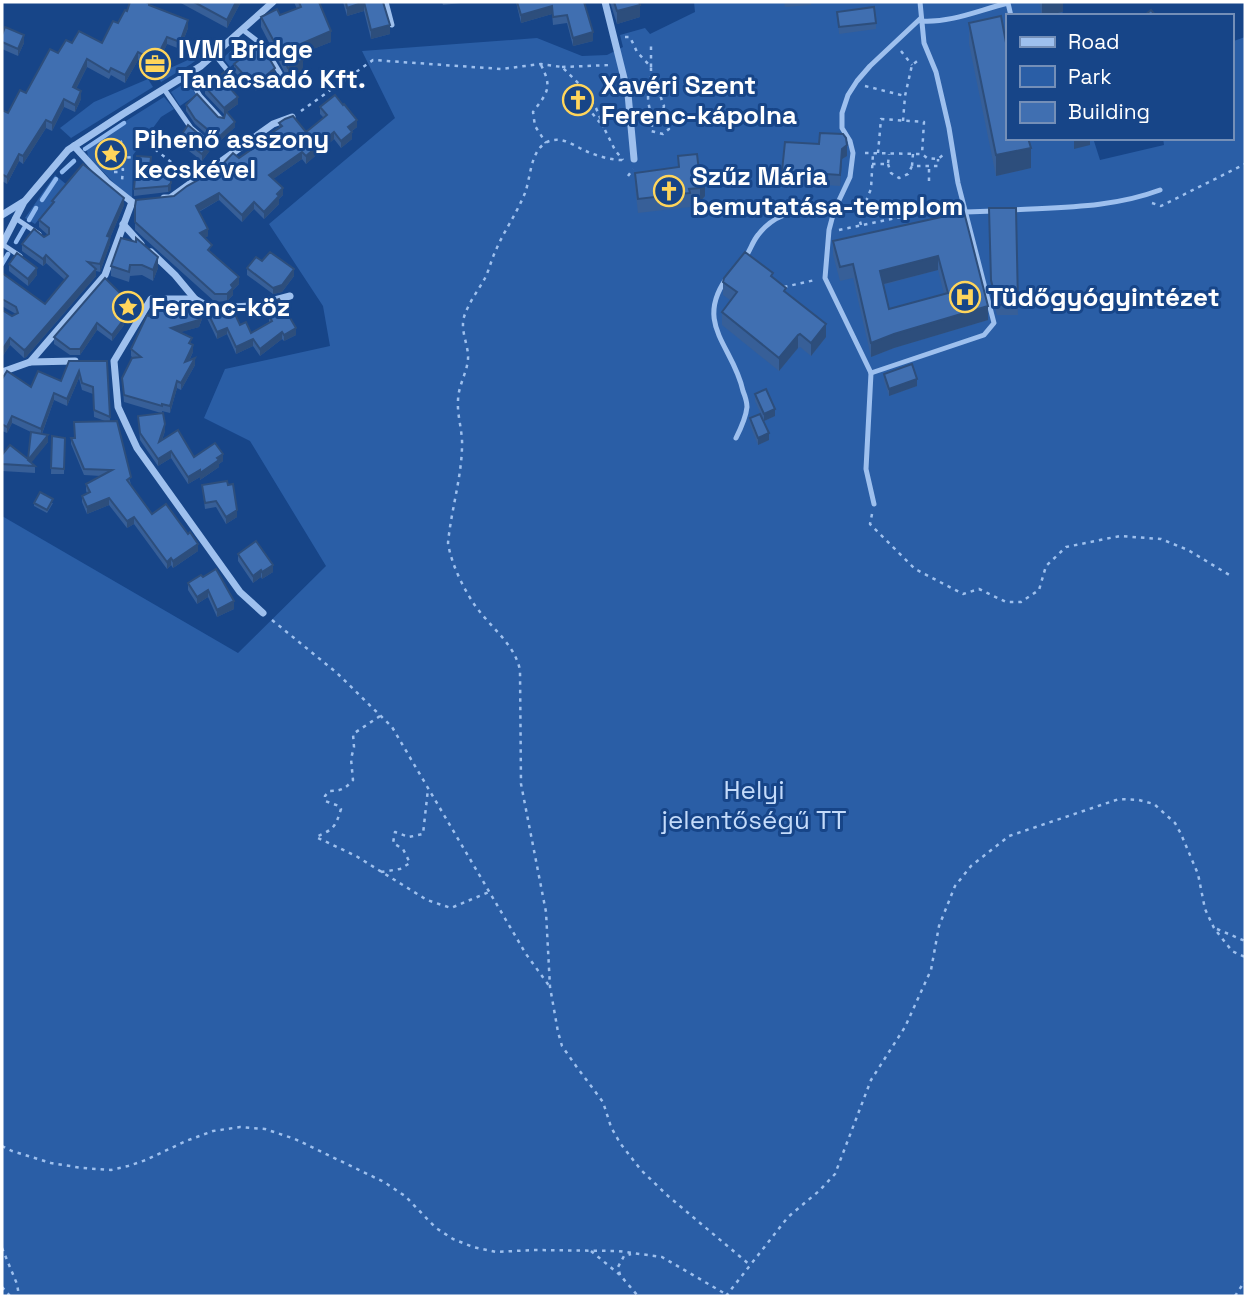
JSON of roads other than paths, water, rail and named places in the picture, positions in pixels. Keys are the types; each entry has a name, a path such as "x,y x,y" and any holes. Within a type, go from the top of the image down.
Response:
{"street":[{"path":"2,245 24,202 68,150 215,55 273,2"},
{"path":"604,2 628,94 634,159"},
{"path":"157,199 170,198 273,124 292,117"},
{"path":"74,146 108,183 132,202 145,200"},
{"path":"2,215 24,202"},
{"path":"30,362 105,275 132,202"},
{"path":"123,224 135,239 175,275 195,299 211,308 252,306 290,296"},
{"path":"195,299 151,299 114,361 118,407 137,448 240,592 264,613"},
{"path":"2,372 30,362 78,361"},
{"path":"102,361 114,361"}],"lane":[{"path":"386,2 392,25"},
{"path":"871,373 984,335 994,323 958,183 936,72 924,43 920,2"},
{"path":"921,20 935,22 1008,3 1011,14"},
{"path":"874,504 866,469 871,373 825,278 829,230 834,211 850,177 853,153 842,128 842,113 848,95 870,66 921,20"},
{"path":"243,30 264,46 280,73 283,85"},
{"path":"215,55 240,86"},
{"path":"187,74 200,96 221,119"},
{"path":"164,89 191,128 210,144"},
{"path":"966,212 1097,205 1160,190"},
{"path":"740,262 748,254 756,237 770,222 788,213 819,209 834,211"},
{"path":"15,218 45,239"},
{"path":"2,245 25,260"},
{"path":"734,270 720,287 713,310 713,324 741,378 747,406 736,438"}],"waterway":[{"path":"85,149 124,123"},
{"path":"62,172 74,161"},
{"path":"42,200 56,179"},
{"path":"29,220 36,208"},
{"path":"16,242 24,228"},
{"path":"2,264 8,254"}],"place":[{"name":"IVM Bridge Tanácsadó Kft.","path":"155,64"},
{"name":"Xavéri Szent Ferenc-kápolna","path":"578,100"},
{"name":"Pihenő asszony kecskével","path":"111,154"},
{"name":"Szűz Mária bemutatása-templom","path":"669,191"},
{"name":"Tüdőgyógyintézet","path":"965,297"},
{"name":"Ferenc-köz","path":"128,307"}],"park label":[{"name":"Helyi jelentőségű TT","path":"754,805"}]}
